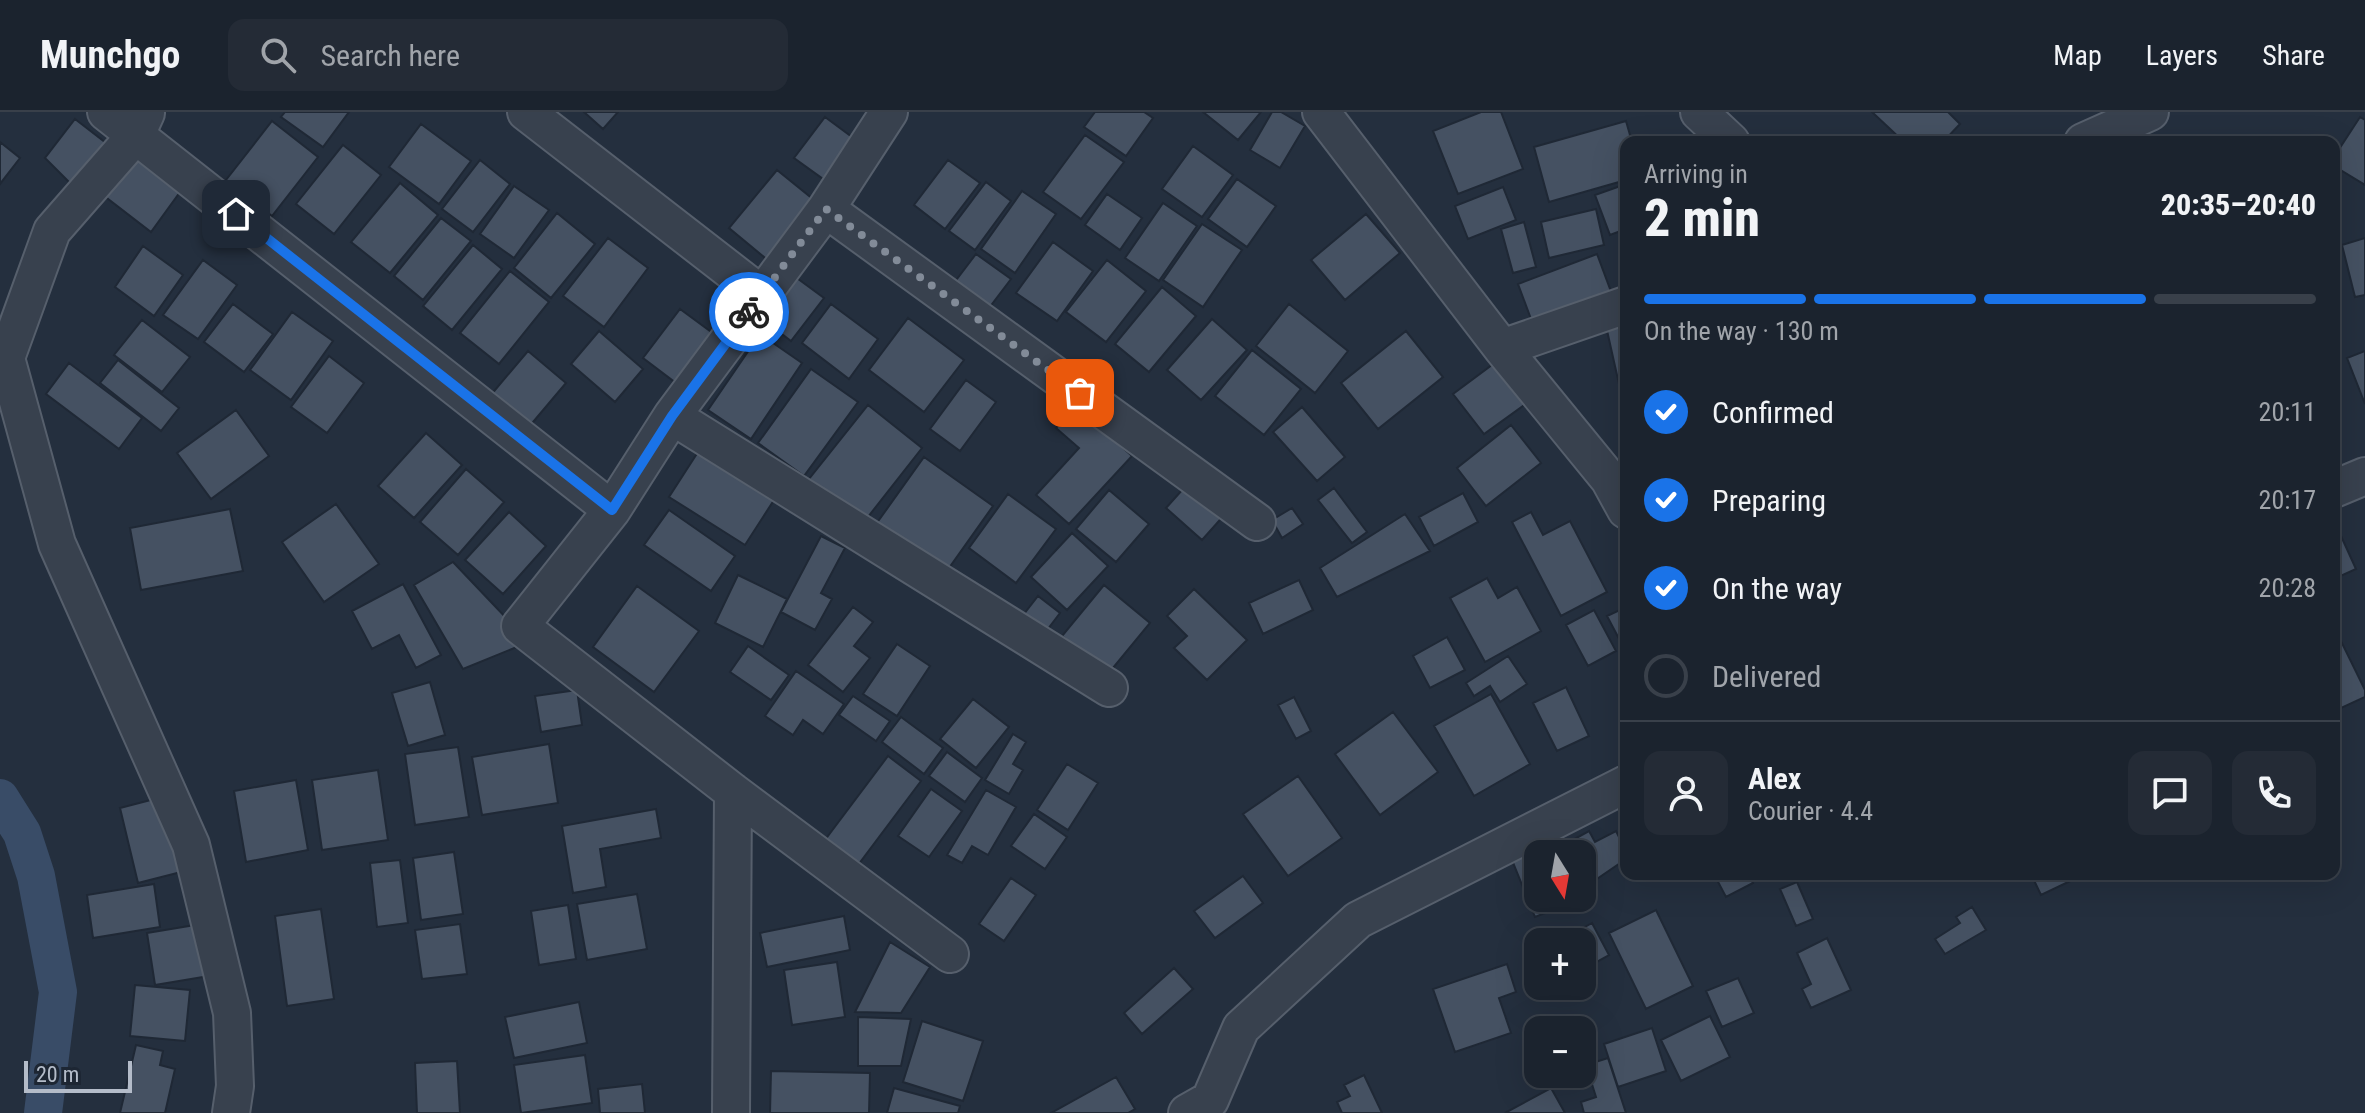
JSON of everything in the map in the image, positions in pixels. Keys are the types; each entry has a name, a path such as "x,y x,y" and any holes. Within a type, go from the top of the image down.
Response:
{"street":[{"path":"106,112 141,124 612,510"},
{"path":"526,112 762,295"},
{"path":"889,112 826,209 672,416 612,510 520,626 733,792 950,954"},
{"path":"1321,112 1502,348 1609,479 1620,499"},
{"path":"1699,112 1725,136"},
{"path":"2096,136 2150,112"},
{"path":"141,124 52,231 6,358 57,544 191,845 232,1013 235,1086 231,1113"},
{"path":"826,209 1257,522"},
{"path":"1502,348 1620,307"},
{"path":"672,416 1109,688"},
{"path":"2340,486 2365,476"},
{"path":"1187,1113 1210,1100 1241,1028 1358,920 1620,787"},
{"path":"731,1113 733,792"}],"building":[{"path":"285,112 349,112 323,147 281,117"},
{"path":"584,112 618,112 603,129"},
{"path":"1095,112 1144,112 1153,118 1126,156 1084,127"},
{"path":"1203,112 1261,112 1238,140"},
{"path":"1272,112 1281,112 1305,126 1280,168 1250,150"},
{"path":"1481,112 1501,112 1523,169 1458,194 1433,131"},
{"path":"1872,112 1948,112 1960,124 1949,136 1898,136"},
{"path":"825,117 856,140 826,181 794,158"},
{"path":"2360,117 2365,120 2365,185 2340,170 2340,148"},
{"path":"75,119 106,143 75,188 45,158"},
{"path":"272,121 318,157 272,216 226,180"},
{"path":"1626,121 1630,136 1620,136 1620,182 1549,202 1534,147"},
{"path":"421,124 471,161 439,204 389,167"},
{"path":"1085,135 1124,162 1081,219 1043,192"},
{"path":"0,142 20,158 0,184"},
{"path":"343,145 381,175 334,234 296,204"},
{"path":"1193,146 1233,175 1202,217 1162,189"},
{"path":"132,156 180,192 151,232 103,195"},
{"path":"480,160 510,184 473,232 442,209"},
{"path":"948,160 980,183 945,229 914,205"},
{"path":"777,170 819,204 770,262 729,228"},
{"path":"1237,179 1276,206 1247,247 1208,219"},
{"path":"986,182 1011,201 975,250 949,231"},
{"path":"400,183 438,215 390,273 351,242"},
{"path":"514,186 549,210 514,258 480,234"},
{"path":"1620,186 1620,231 1610,235 1595,195"},
{"path":"1503,187 1516,220 1468,239 1455,206"},
{"path":"1022,191 1056,214 1015,273 981,249"},
{"path":"1107,194 1142,218 1120,250 1085,225"},
{"path":"1163,203 1197,226 1159,281 1125,258"},
{"path":"1596,209 1604,245 1549,258 1541,222"},
{"path":"557,213 595,244 551,298 514,268"},
{"path":"1366,214 1400,253 1345,300 1311,260"},
{"path":"441,218 471,241 423,300 394,276"},
{"path":"1524,222 1536,267 1513,273 1501,229"},
{"path":"1202,224 1242,250 1203,307 1163,280"},
{"path":"608,238 648,268 604,327 563,296"},
{"path":"2365,238 2365,295 2355,297 2342,245"},
{"path":"1053,242 1093,271 1057,321 1016,293"},
{"path":"473,245 502,269 452,330 423,306"},
{"path":"143,246 183,275 154,316 115,287"},
{"path":"976,254 1011,279 989,308 954,283"},
{"path":"1597,254 1613,297 1534,327 1518,284"},
{"path":"203,260 237,285 198,339 163,315"},
{"path":"1107,260 1146,291 1106,342 1066,312"},
{"path":"510,271 549,302 499,364 460,333"},
{"path":"790,273 824,298 791,341 757,315"},
{"path":"1162,287 1196,316 1149,372 1115,344"},
{"path":"233,304 273,334 244,372 204,342"},
{"path":"831,304 878,339 849,379 802,343"},
{"path":"1289,304 1348,351 1315,393 1256,346"},
{"path":"680,309 718,337 680,386 643,358"},
{"path":"292,312 333,341 291,400 250,370"},
{"path":"908,318 964,360 924,412 869,370"},
{"path":"1212,319 1247,350 1201,400 1167,370"},
{"path":"142,320 190,357 162,392 114,355"},
{"path":"1620,322 1620,389 1606,326"},
{"path":"599,331 643,369 615,402 571,364"},
{"path":"1406,331 1443,377 1378,429 1341,383"},
{"path":"760,334 802,363 751,439 708,410"},
{"path":"1252,350 1301,389 1264,435 1215,396"},
{"path":"528,351 566,383 528,428 490,396"},
{"path":"2365,351 2365,404 2347,358"},
{"path":"329,356 364,383 327,433 291,407"},
{"path":"118,360 179,408 161,431 100,383"},
{"path":"1496,362 1527,403 1484,434 1453,394"},
{"path":"69,363 142,418 119,449 46,394"},
{"path":"811,369 858,402 804,476 758,443"},
{"path":"966,380 996,402 960,451 930,429"},
{"path":"868,405 922,448 864,522 809,479"},
{"path":"1076,406 1132,456 1069,524 1036,495 1079,448 1056,428"},
{"path":"1302,407 1345,457 1317,481 1273,432"},
{"path":"236,410 269,456 211,499 177,453"},
{"path":"1511,425 1541,463 1486,506 1457,468"},
{"path":"426,433 462,465 414,518 378,486"},
{"path":"698,452 774,500 745,545 669,497"},
{"path":"924,457 993,506 944,575 874,527"},
{"path":"466,469 504,502 458,555 420,522"},
{"path":"1191,480 1227,512 1202,540 1166,508"},
{"path":"1334,488 1367,532 1352,543 1318,500"},
{"path":"1109,490 1149,524 1116,562 1076,529"},
{"path":"1463,493 1478,522 1434,546 1419,517"},
{"path":"1008,494 1056,529 1016,583 969,548"},
{"path":"336,504 379,564 324,602 282,542"},
{"path":"1292,508 1303,524 1282,538 1272,520"},
{"path":"230,509 243,571 141,590 130,528"},
{"path":"669,510 735,556 711,591 644,545"},
{"path":"509,512 546,546 503,594 465,560"},
{"path":"1531,512 1543,535 1570,521 1607,592 1561,616 1512,522"},
{"path":"1405,514 1430,551 1337,597 1320,568"},
{"path":"1072,533 1108,566 1067,610 1031,577"},
{"path":"821,536 845,548 821,593 832,599 815,630 781,612"},
{"path":"2340,536 2356,569 2340,576"},
{"path":"453,562 529,642 463,669 414,585"},
{"path":"738,575 787,599 763,647 715,623"},
{"path":"1487,578 1498,598 1517,587 1541,631 1485,662 1450,598"},
{"path":"1299,580 1313,610 1263,634 1249,603"},
{"path":"403,584 441,655 416,668 399,635 372,649 352,611"},
{"path":"1104,585 1150,623 1108,674 1062,636"},
{"path":"637,586 699,631 654,692 593,647"},
{"path":"1194,589 1247,640 1207,680 1174,648 1187,636 1167,616"},
{"path":"1038,596 1060,613 1041,638 1033,621 1024,614"},
{"path":"853,607 873,622 854,646 870,658 843,692 808,665"},
{"path":"1594,610 1616,651 1588,666 1566,625"},
{"path":"1620,610 1620,641 1607,616"},
{"path":"1447,637 1465,670 1430,688 1413,656"},
{"path":"2340,639 2365,690 2365,697 2340,709"},
{"path":"897,644 930,666 897,716 863,694"},
{"path":"748,646 789,675 771,700 730,672"},
{"path":"1508,656 1527,684 1500,702 1490,686 1474,696 1466,683"},
{"path":"796,671 844,704 823,734 803,720 793,735 765,716"},
{"path":"430,682 445,735 408,746 392,693"},
{"path":"1566,687 1589,736 1557,751 1533,703"},
{"path":"577,690 582,725 541,732 535,696"},
{"path":"1491,694 1530,764 1474,796 1434,726"},
{"path":"853,696 890,721 876,741 839,715"},
{"path":"1294,697 1311,731 1296,739 1278,705"},
{"path":"973,699 1009,727 976,768 940,739"},
{"path":"1393,712 1438,772 1380,815 1335,754"},
{"path":"901,717 943,748 924,774 882,742"},
{"path":"1013,734 1026,742 1013,764 1023,770 1009,794 985,780"},
{"path":"549,744 558,803 482,815 472,757"},
{"path":"458,747 469,817 415,825 405,754"},
{"path":"947,752 982,778 965,802 929,776"},
{"path":"888,756 921,781 858,865 825,840"},
{"path":"1067,764 1098,783 1068,830 1037,810"},
{"path":"378,770 388,840 322,850 312,780"},
{"path":"1298,776 1342,838 1288,876 1243,814"},
{"path":"296,780 308,850 246,862 234,791"},
{"path":"931,789 962,811 929,857 898,836"},
{"path":"986,790 1016,807 988,855 972,846 962,863 947,855"},
{"path":"166,796 185,871 138,883 120,808"},
{"path":"656,809 661,838 600,849 606,887 573,893 562,826"},
{"path":"1034,814 1067,837 1045,869 1011,846"},
{"path":"1589,831 1594,840 1573,840"},
{"path":"1616,831 1620,839 1620,863 1596,880 1596,841"},
{"path":"454,852 463,914 421,920 413,858"},
{"path":"1524,855 1524,890 1512,860"},
{"path":"400,860 408,923 377,927 370,863"},
{"path":"1243,876 1263,903 1215,938 1194,911"},
{"path":"1011,878 1036,895 1004,941 979,924"},
{"path":"1717,880 1752,880 1753,883 1726,897"},
{"path":"2034,880 2072,880 2041,895"},
{"path":"1797,882 1813,919 1796,926 1780,889"},
{"path":"154,884 160,927 93,938 87,895"},
{"path":"637,894 647,949 587,960 577,904"},
{"path":"568,905 576,959 539,965 531,911"},
{"path":"1972,907 1986,930 1945,954 1935,939 1960,923 1956,917"},
{"path":"321,909 334,999 287,1006 275,916"},
{"path":"1656,910 1693,986 1646,1009 1609,933"},
{"path":"844,916 850,950 767,967 760,933"},
{"path":"201,924 209,976 155,985 147,933"},
{"path":"460,924 467,974 422,979 415,930"},
{"path":"1596,931 1609,955 1596,962"},
{"path":"1827,938 1851,990 1811,1008 1802,989 1811,984 1797,953"},
{"path":"890,942 930,967 901,1013 855,1012"},
{"path":"837,962 845,1017 792,1025 784,970"},
{"path":"1507,964 1516,992 1499,998 1511,1033 1455,1052 1433,989"},
{"path":"1174,968 1193,989 1142,1034 1124,1013"},
{"path":"1738,978 1754,1013 1722,1027 1706,991"},
{"path":"135,985 190,990 185,1041 130,1036"},
{"path":"579,1002 587,1043 514,1058 505,1017"},
{"path":"1710,1016 1730,1057 1681,1081 1661,1040"},
{"path":"858,1017 911,1019 901,1066 858,1066"},
{"path":"922,1021 983,1041 963,1101 903,1082"},
{"path":"1652,1028 1666,1071 1618,1087 1604,1044"},
{"path":"136,1045 163,1051 160,1065 175,1069 165,1113 120,1113"},
{"path":"585,1055 592,1103 521,1113 514,1065"},
{"path":"1608,1058 1626,1113 1584,1113 1581,1102 1596,1097 1593,1088 1596,1088 1596,1062"},
{"path":"457,1061 460,1113 417,1113 415,1063"},
{"path":"771,1071 870,1073 869,1113 770,1113"},
{"path":"1364,1075 1382,1113 1342,1113 1337,1102 1350,1096 1344,1085"},
{"path":"1116,1077 1135,1109 1128,1113 1051,1113"},
{"path":"642,1084 645,1113 600,1113 598,1089"},
{"path":"894,1088 960,1106 958,1113 887,1113"},
{"path":"1551,1088 1565,1113 1505,1113"}],"waterway":[{"path":"0,798 22,833 36,876 58,992 43,1113"}],"way so far":[{"path":"749,312 826,209 1080,393"}],"route":[{"path":"236,214 612,510 672,416 749,312"}]}
